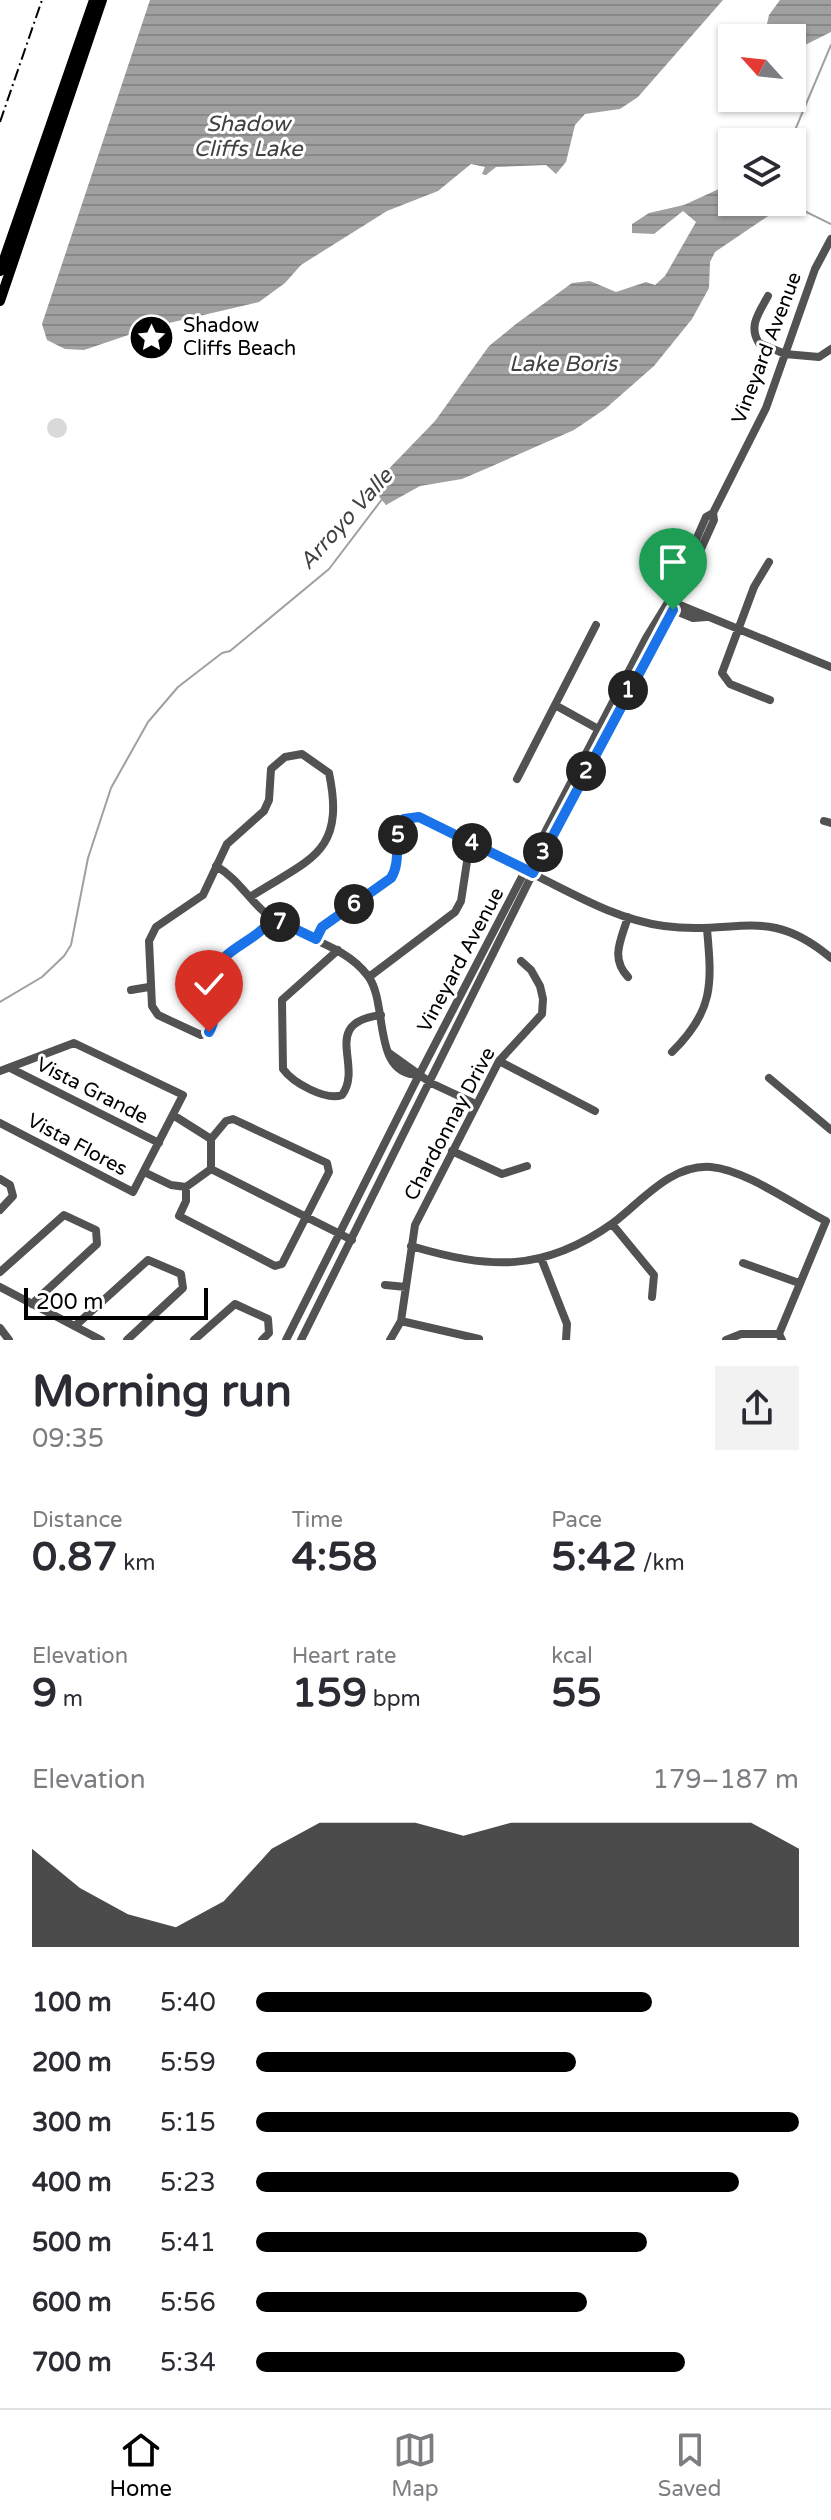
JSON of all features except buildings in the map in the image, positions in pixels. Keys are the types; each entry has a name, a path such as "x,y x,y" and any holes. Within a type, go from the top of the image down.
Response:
{"main road":[{"path":"0,271 94,0"},
{"path":"0,301 102,0"}],"street":[{"name":"Vineyard Avenue","path":"286,1340 419,1075 672,606 706,517 713,513 766,408 815,269 831,239"},
{"path":"768,296 753,330 759,343 785,354 819,357 831,349"},
{"path":"769,562 754,587 723,667 724,678 730,684 770,700"},
{"path":"672,606 831,667"},
{"path":"517,779 596,625"},
{"path":"555,705 602,731"},
{"path":"250,897 320,852 326,844 333,812 332,784 324,766 302,754 293,753 271,769 269,800 264,811 232,837 203,895 156,927 149,941 149,987 152,1006 158,1015 201,1035 209,1032 215,1023 215,970 272,918"},
{"path":"316,939 322,927 391,878 397,869 399,826 404,819 419,817 628,917 662,926 707,929 780,926 804,937 831,958"},
{"path":"369,977 446,922 455,912 464,889 470,842"},
{"path":"216,866 237,880 272,918 338,950 369,977 389,1053 412,1066 431,1083 476,1104"},
{"name":"Vineyard Avenue","path":"301,1340 431,1083 529,872"},
{"path":"628,917 616,956 619,967 628,977"},
{"path":"672,1052 706,1008 711,989 707,929"},
{"path":"338,950 282,1000 283,1069 289,1077 328,1096 342,1095 347,1087 348,1033 354,1023 381,1015"},
{"name":"Chardonnay Drive","path":"401,1321 415,1225 499,1061 542,1014 540,986 531,970 521,961"},
{"path":"131,990 149,987"},
{"path":"0,1071 74,1043 183,1095 173,1115"},
{"path":"499,1061 595,1111"},
{"name":"Vista Grande","path":"10,1068 159,1143"},
{"path":"769,1078 831,1130"},
{"name":"Vista Grande","path":"173,1115 211,1139"},
{"name":"Vista Flores","path":"0,1123 133,1192 173,1115"},
{"path":"186,1187 186,1201 179,1216 275,1266 282,1264 329,1172 327,1163 233,1119 226,1121 211,1139 211,1169"},
{"path":"452,1151 502,1174 527,1166"},
{"path":"411,1246 462,1261 494,1265 541,1258 582,1242 612,1224 674,1174 691,1168 730,1171 826,1221 780,1337 741,1334 726,1340"},
{"path":"211,1169 352,1240"},
{"path":"144,1172 171,1185 186,1187 211,1169"},
{"path":"0,1179 10,1185 13,1196 0,1210"},
{"path":"0,1272 64,1215 96,1230 97,1244 32,1304"},
{"path":"612,1224 654,1275 652,1297"},
{"path":"541,1258 567,1324 566,1340"},
{"path":"75,1326 148,1260 181,1274 185,1280 183,1288 127,1340"},
{"path":"743,1263 799,1283"},
{"path":"385,1285 406,1287"},
{"path":"0,1287 101,1340"},
{"path":"194,1340 235,1304 268,1319 269,1333 262,1340"},
{"path":"390,1340 401,1321 479,1339"},
{"path":"0,1328 9,1340"}],"green space":[{"path":"57,418 64,421 67,428 64,435 57,438 50,435 47,428 50,421"}],"water":[{"name":"Shadow Cliffs Lake","path":"150,0 723,0 638,97 620,109 585,114 575,125 566,162 556,174 546,165 496,167 486,175 482,174 485,167 471,164 438,191 387,211 301,265 285,283 259,302 152,327 84,350 65,349 47,340 42,324"},
{"path":"780,0 831,0 831,32 806,44 806,24 767,24 769,15"},
{"name":"Lake Boris","path":"718,189 718,216 768,216 715,252 710,262 709,288 692,319 654,366 605,409 574,430 462,479 420,486 386,505 377,494 378,480 435,421 489,346 572,283 590,281 616,292 646,282 655,285 665,276 696,222 683,211 654,234 632,233 632,224 649,213 684,205"}],"waterway":[{"name":"Arroyo Valle","path":"796,128 831,45"},
{"path":"806,212 831,224"},
{"name":"Arroyo Valle","path":"0,1002 42,977 71,945 88,858 111,788 148,722 178,687 222,653 230,651 329,569 383,498"}],"railway":[{"path":"0,122 42,0"}],"place":[{"name":"Shadow Cliffs Beach","path":"152,338"}],"route":[{"path":"209,1032 215,1023 213,980 222,960 256,937 272,918 316,939 322,927 391,878 399,860 399,826 404,819 419,817 533,873 651,646 673,610"}]}
